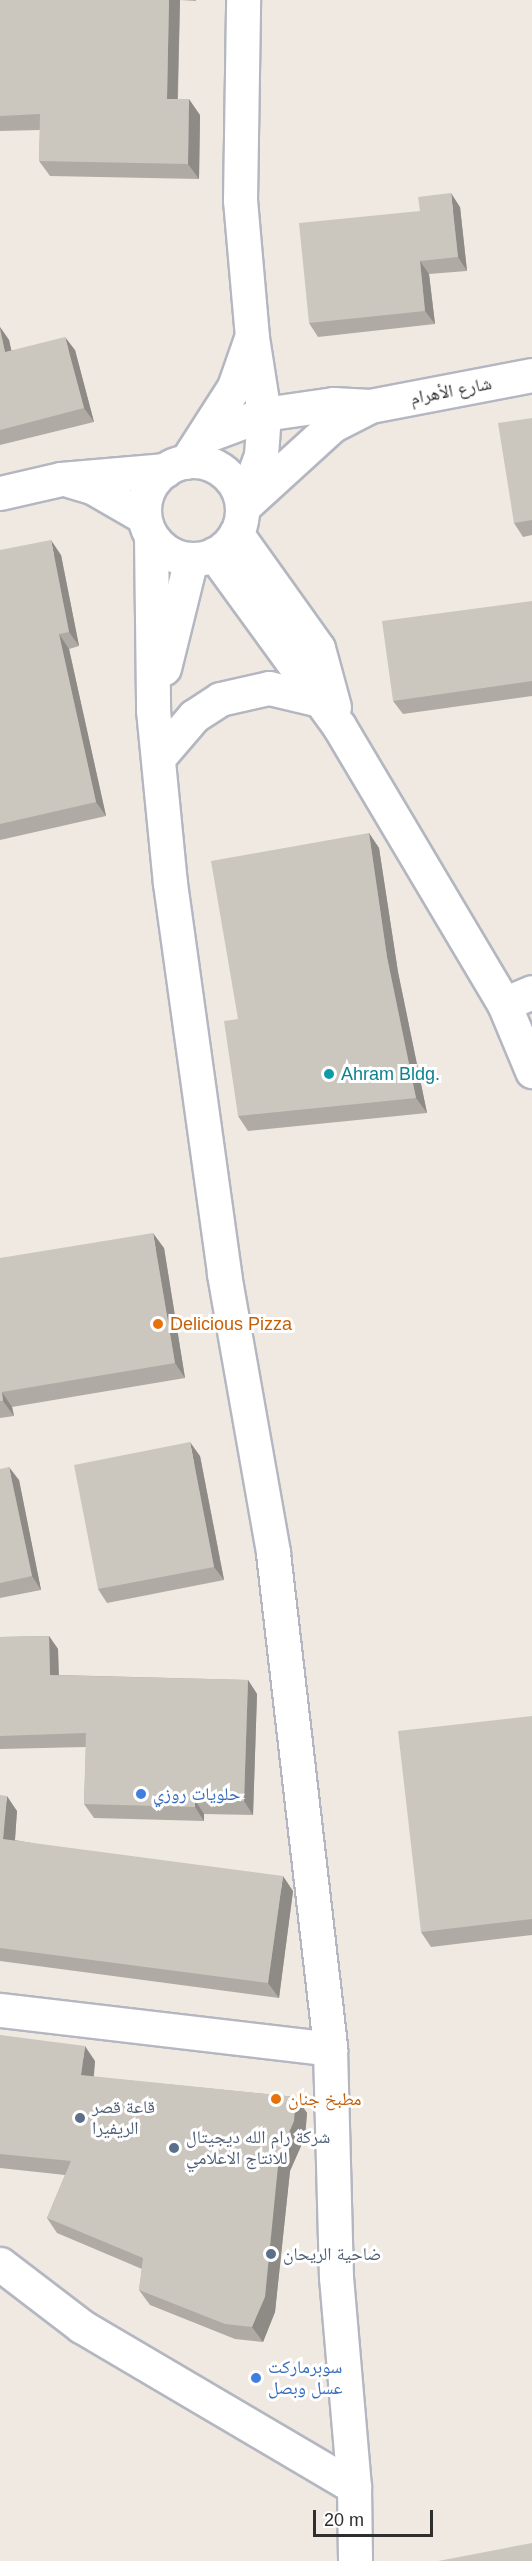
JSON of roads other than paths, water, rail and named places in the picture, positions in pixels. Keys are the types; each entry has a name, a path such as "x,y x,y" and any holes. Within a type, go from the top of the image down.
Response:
{"street":[{"path":"153,710 221,538 261,455 264,414 252,337 240,200 243,0"},
{"path":"252,337 234,387 205,436 176,466 148,489 153,710 170,883 224,1274 273,1553 330,2049 336,2277 354,2487 355,2561"},
{"name":"شارع الأهرام","path":"370,406 532,375"},
{"path":"205,436 264,414 333,404 370,406"},
{"path":"61,479 92,487 148,526 168,552 221,538 333,424 370,406"},
{"path":"0,493 61,479 176,466 217,468 230,478 221,538 318,648 330,713 518,998 532,1071"},
{"path":"158,758 194,716 220,699 270,688 330,713"},
{"path":"0,2010 330,2049"},
{"path":"0,2264 81,2326 354,2487"}],"place":[{"name":"Ahram Bldg.","path":"329,1074"},
{"name":"Delicious Pizza","path":"158,1324"},
{"name":"حلويات روزي","path":"141,1794"},
{"name":"مطبخ جنان","path":"276,2099"},
{"name":"قاعة قصر الريفيرا","path":"80,2118"},
{"name":"شركة رام الله ديجيتال للانتاج الاعلامي","path":"174,2148"},
{"name":"ضاحية الريحان","path":"271,2254"},
{"name":"سوبرماركت عسل وبصل","path":"256,2378"}]}
